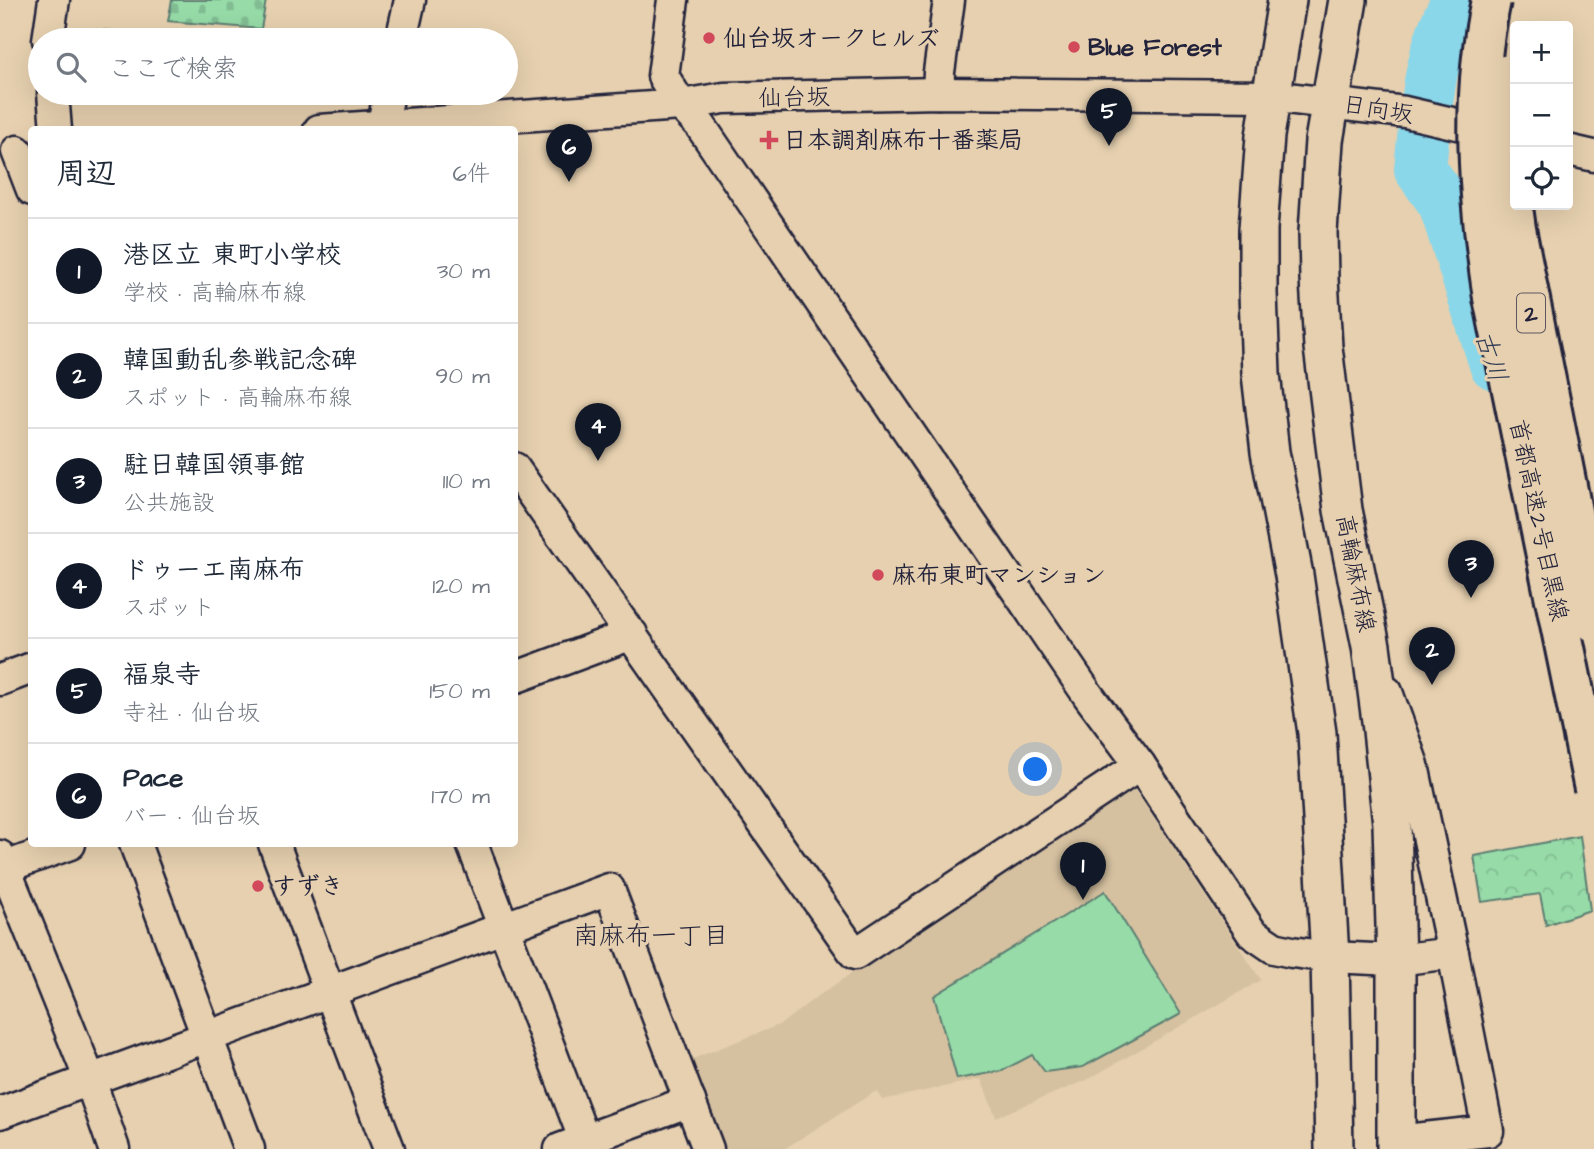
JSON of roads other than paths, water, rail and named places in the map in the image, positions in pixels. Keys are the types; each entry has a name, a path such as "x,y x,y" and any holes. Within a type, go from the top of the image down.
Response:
{"highway":[{"name":"首都高速2号目黒線","path":"1491,0 1478,91 1482,226 1493,298 1594,789"},
{"name":"首都高速2号目黒線","path":"1510,0 1503,62 1508,171 1516,229 1594,622"}],"main road":[{"path":"1287,0 1270,96 1258,229 1261,374 1270,452 1294,575 1317,733 1330,957 1334,1149"},
{"name":"高輪麻布線","path":"1349,0 1329,102 1318,232 1323,347 1343,510 1371,646 1392,824 1396,960 1396,1145"}],"street":[{"path":"50,28 54,0"},
{"path":"404,28 410,0"},
{"path":"673,0 663,76 681,105 700,125 1088,695 1140,765 1252,933 1274,947 1330,957 1396,960 1453,953"},
{"path":"938,93 949,0"},
{"name":"仙台坂","path":"362,126 681,105 724,99 938,93 1270,96"},
{"name":"日向坂","path":"1270,96 1384,108 1510,137"},
{"path":"54,105 56,126"},
{"path":"383,124 387,105"},
{"path":"16,151 28,180"},
{"path":"1573,151 1594,156"},
{"path":"518,478 632,634 855,954 1140,765"},
{"path":"518,677 632,634"},
{"path":"1371,646 1413,765 1490,1140 1396,1145"},
{"path":"0,680 28,670"},
{"path":"61,847 2,864 90,1080 114,1149"},
{"path":"136,847 248,1149"},
{"path":"275,847 389,1149"},
{"path":"473,847 578,1146 690,1101"},
{"path":"0,1113 610,889 708,1149"}],"waterway":[{"name":"古川","path":"1458,0 1440,40 1434,61 1420,169 1444,203 1495,364"}],"place":[{"name":"仙台坂オークヒルズ","path":"709,38"},
{"name":"Blue Forest","path":"1074,47"},
{"name":"日本調剤麻布十番薬局","path":"769,140"},
{"name":"福泉寺","path":"1109,146"},
{"name":"Pace","path":"569,182"},
{"name":"ドゥーエ南麻布","path":"598,461"},
{"name":"麻布東町マンション","path":"878,575"},
{"name":"駐日韓国領事館","path":"1471,598"},
{"name":"韓国動乱参戦記念碑","path":"1432,685"},
{"name":"すずき","path":"258,886"},
{"name":"港区立 東町小学校","path":"1083,900"}],"district":[{"name":"南麻布一丁目","path":"651,935"}]}
